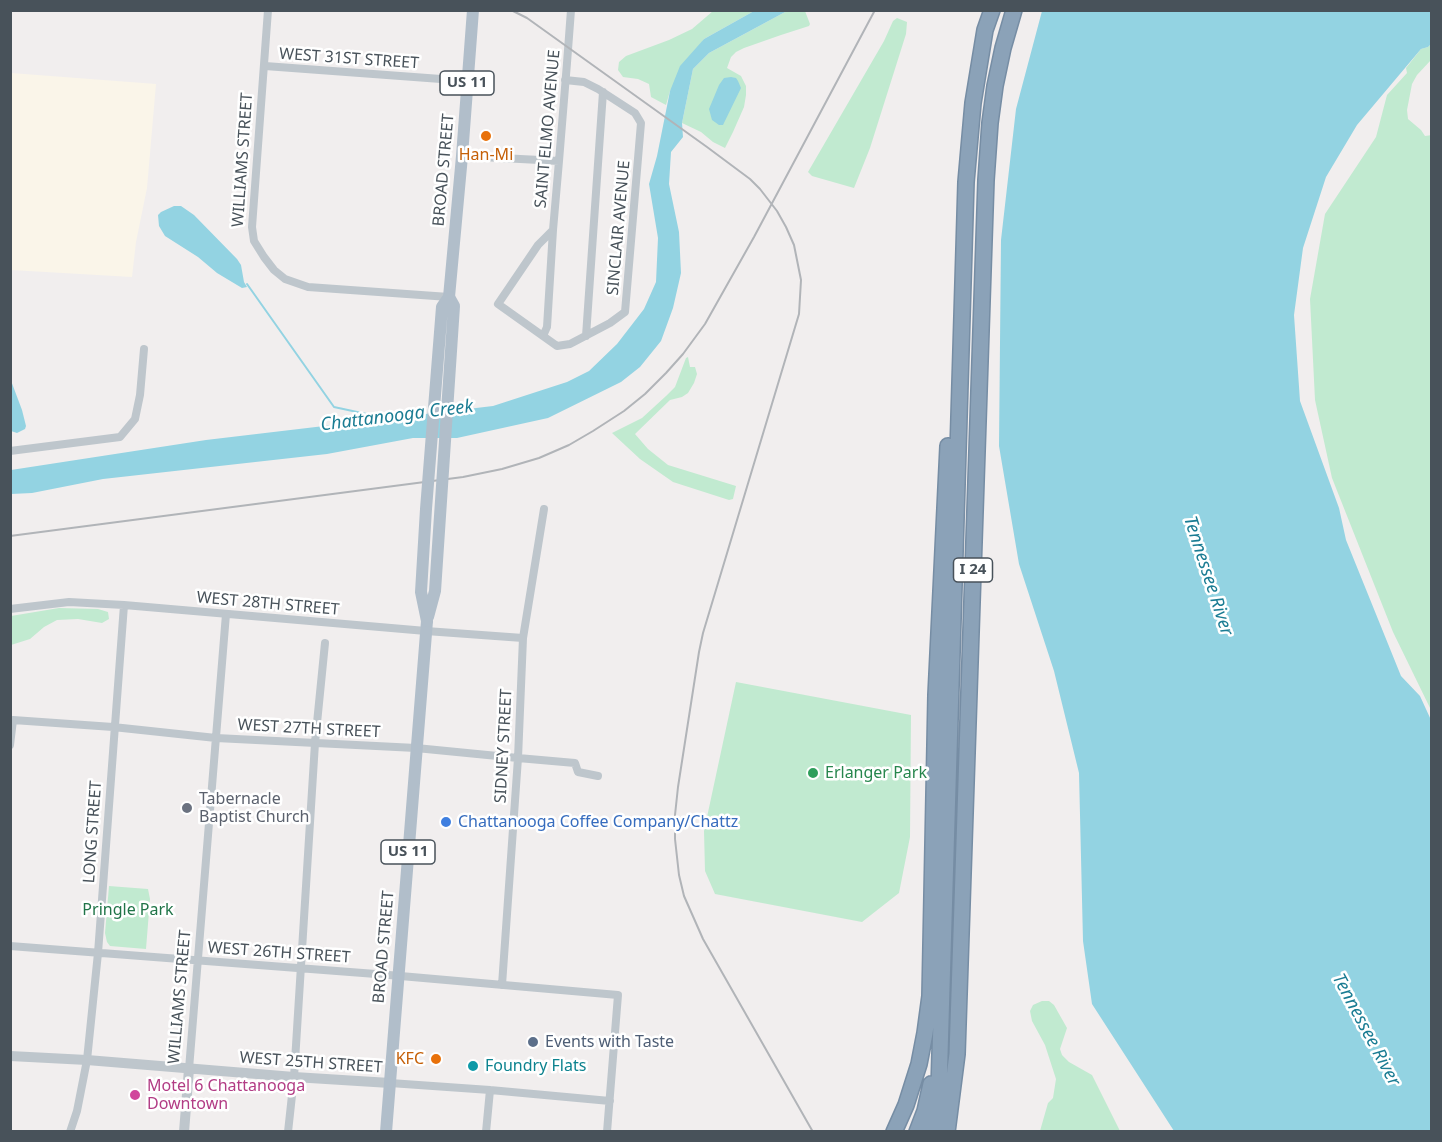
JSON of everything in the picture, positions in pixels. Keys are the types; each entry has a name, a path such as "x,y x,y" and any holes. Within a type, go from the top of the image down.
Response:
{"highway":[{"name":"I 24","path":"933,1131 939,1088 941,1040 966,182 973,103 985,30 992,10"},
{"name":"I 24","path":"948,1131 957,1054 986,180 995,86 1014,10"},
{"path":"894,1131 906,1105 919,1064 930,996 936,695 941,584 953,370 961,349"},
{"path":"917,1131 925,1111 941,1040"},
{"path":"954,1131 957,1115 957,1054"}],"main road":[{"name":"BROAD STREET","path":"386,1131 426,626 435,591 454,306 449,297 473,10"}],"street":[{"name":"WILLIAMS STREET","path":"268,10 252,227 254,241 274,270 285,279 308,287 449,297"},
{"name":"SAINT ELMO AVENUE","path":"498,304 537,245 553,230 571,10"},
{"name":"WEST 31ST STREET","path":"265,66 468,81"},
{"name":"SINCLAIR AVENUE","path":"498,304 557,346 570,344 586,336 625,312 641,123 635,113 603,92 584,82 565,80"},
{"path":"586,336 603,92"},
{"path":"462,156 559,161"},
{"path":"543,336 547,327 553,230"},
{"path":"10,451 120,437 135,419 140,395 144,349"},
{"name":"SIDNEY STREET","path":"502,985 518,758 523,638 544,509"},
{"name":"WEST 28TH STREET","path":"10,609 69,602 124,605 226,614 426,626 523,638"},
{"name":"LONG STREET","path":"70,1131 77,1111 87,1060 98,953 113,727 124,605"},
{"name":"WILLIAMS STREET","path":"184,1131 226,614"},
{"path":"288,1131 294,1077 315,743 325,643"},
{"name":"WEST 27TH STREET","path":"10,745 13,720 113,727 216,738 416,748 575,763 578,772 598,776"},
{"name":"WEST 26TH STREET","path":"10,946 618,995 609,1101"},
{"name":"WEST 25TH STREET","path":"10,1056 490,1090 609,1101"},
{"path":"486,1131 490,1090"},
{"path":"607,1131 609,1101"}],"shaded area":[{"path":"11,73 156,84 147,188 136,242 132,277 11,270"}],"green space":[{"path":"713,11 754,11 704,39 670,91 666,105 651,97 649,84 638,79 623,77 618,70 619,62 626,56 692,29"},
{"path":"787,11 805,11 809,26 744,48 731,57 727,68 741,76 746,86 746,95 744,107 725,148 682,123 693,69 709,53"},
{"path":"897,18 907,22 906,34 870,148 854,188 812,176 808,172 884,41 893,21"},
{"path":"1431,44 1431,60 1412,84 1407,110 1408,119 1425,136 1432,135 1431,710 1393,632 1332,478 1315,400 1310,299 1325,214 1376,137 1387,95 1407,73 1406,68 1421,49"},
{"path":"688,357 690,367 695,367 697,374 688,393 670,400 635,434 648,449 668,465 736,486 733,499 729,500 673,482 640,459 612,433 642,418 675,387"},
{"path":"59,608 98,609 108,612 109,619 102,623 78,619 57,620 30,639 11,645 11,616"},
{"name":"Erlanger Park","path":"736,682 911,715 910,837 899,893 862,922 715,894 705,871 704,831"},
{"name":"Pringle Park","path":"109,886 148,889 150,899 146,949 110,946 107,942 105,933"},
{"path":"1049,1001 1054,1005 1067,1028 1060,1049 1062,1055 1069,1062 1092,1075 1120,1131 1040,1131 1048,1103 1053,1098 1056,1079 1045,1045 1032,1021 1030,1011 1033,1005"}],"water":[{"path":"754,11 787,11 709,53 693,69 682,123 683,137 671,152 669,184 679,232 681,273 673,308 661,341 640,367 621,382 548,418 457,438 413,438 327,454 103,479 32,493 11,494 11,470 206,440 493,406 567,382 589,371 617,344 644,309 656,282 658,238 649,184 670,91 680,66 704,39"},
{"name":"Tennessee River","path":"1042,11 1431,11 1431,44 1421,49 1357,125 1326,177 1303,248 1294,315 1300,401 1339,508 1346,540 1401,676 1420,696 1431,720 1431,1131 1174,1131 1092,1004 1083,941 1079,773 1054,671 1019,564 999,446 1001,240 1016,109"},
{"path":"724,78 736,78 741,88 723,125 719,125 712,120 709,109 719,85"},
{"path":"174,206 181,206 194,215 237,259 247,287 242,288 217,273 198,257 165,236 159,226 158,215"},
{"path":"10,378 26,426 17,433 11,431"}],"waterway":[{"name":"Chattanooga Creek","path":"247,284 334,407 385,418 386,421"}],"railway":[{"path":"511,10 527,18 750,179 777,211 794,245 801,280 799,314 703,633 678,787 675,839 684,896 703,939 813,1132"},
{"path":"10,536 463,477 539,458 593,431 645,394 683,354 705,324 875,10"}],"place":[{"name":"Han-Mi","path":"486,136"},
{"name":"Erlanger Park","path":"813,773"},
{"name":"Tabernacle Baptist Church","path":"187,808"},
{"name":"Chattanooga Coffee Company/Chattz","path":"446,822"},
{"name":"Events with Taste","path":"533,1042"},
{"name":"KFC","path":"436,1059"},
{"name":"Foundry Flats","path":"473,1066"},
{"name":"Motel 6 Chattanooga Downtown","path":"135,1095"}]}
